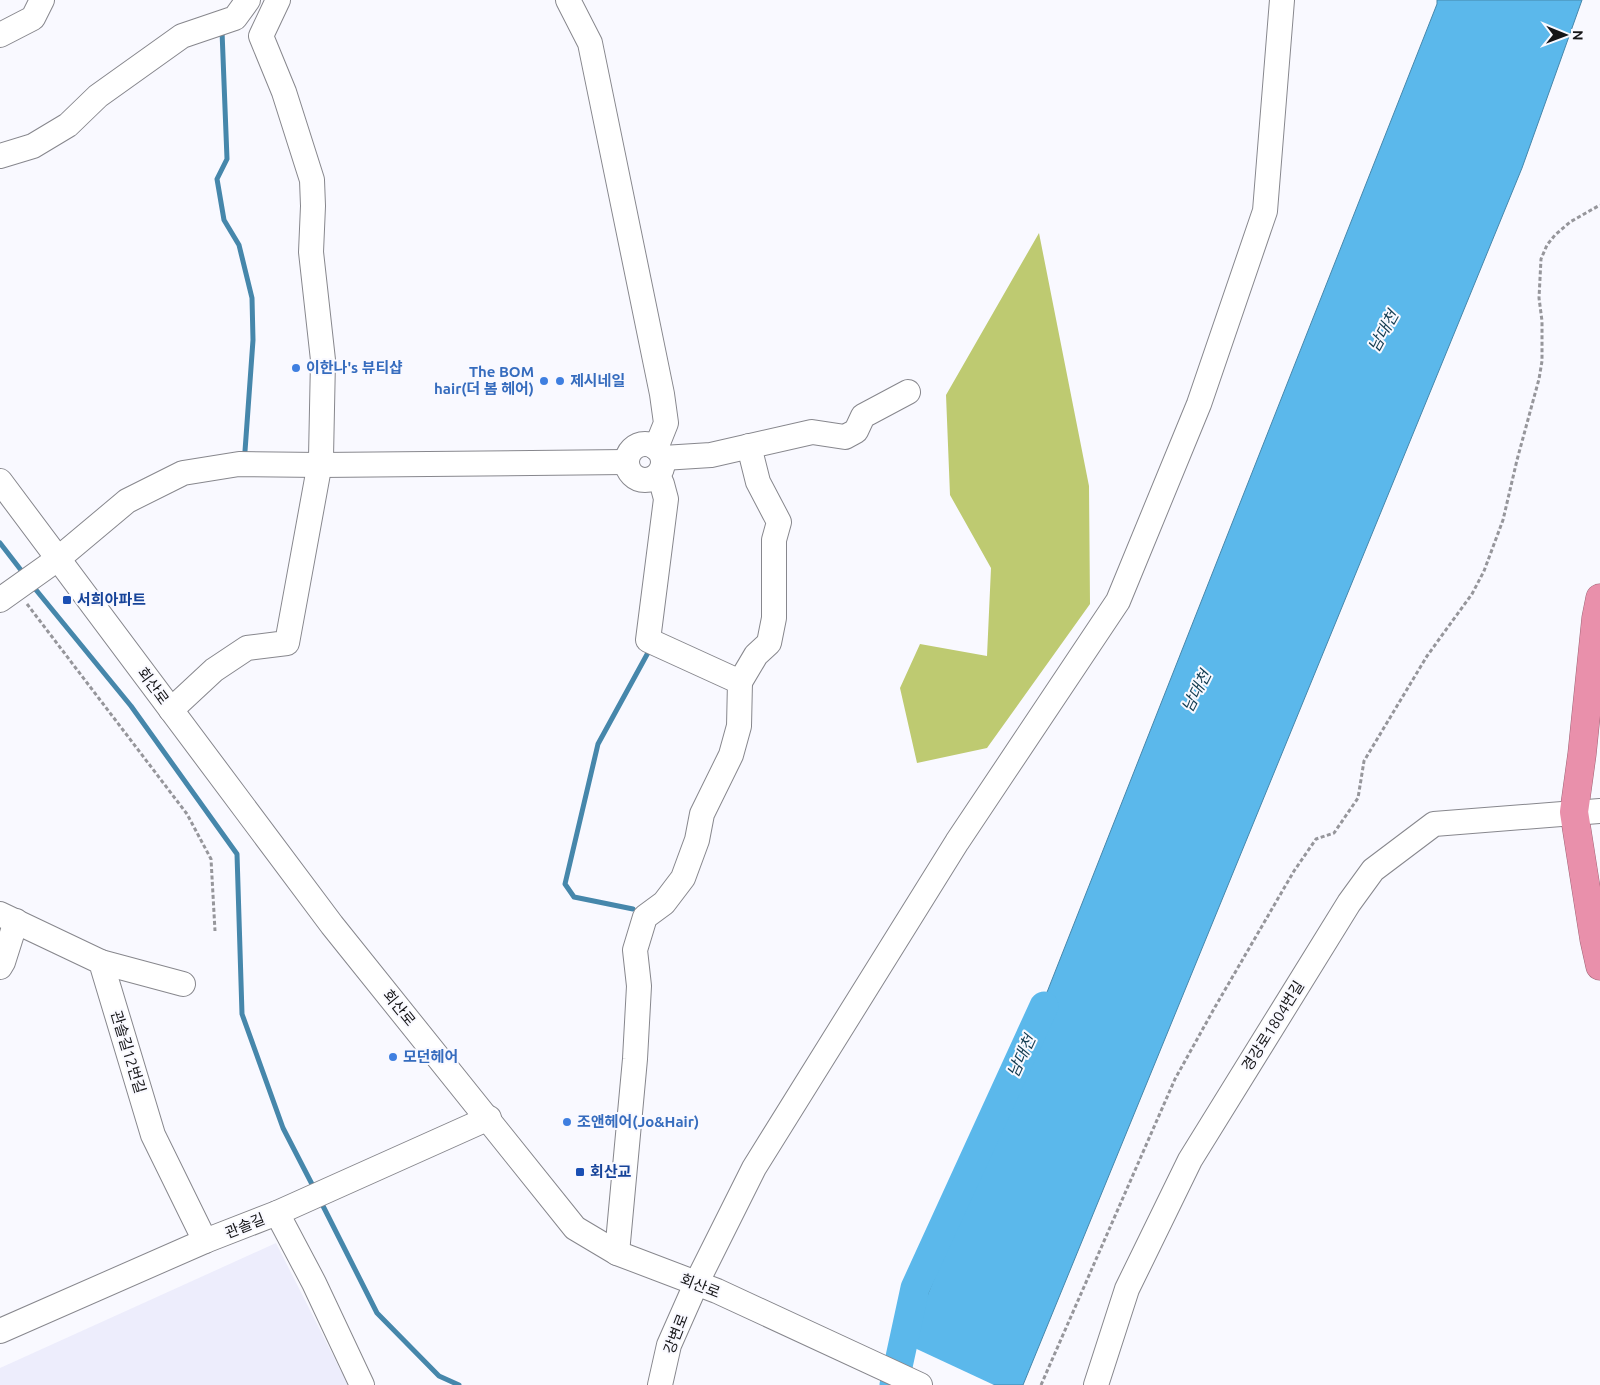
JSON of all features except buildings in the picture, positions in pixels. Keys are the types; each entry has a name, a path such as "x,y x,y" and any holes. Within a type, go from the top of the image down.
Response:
{"highway":[{"path":"1600,598 1596,618 1582,754 1594,939 1600,966"}],"street":[{"path":"0,35 33,18 42,0"},
{"path":"0,156 33,146 68,125 98,96 182,36 235,18 248,0"},
{"path":"171,710 214,670 248,648 286,642 320,465 323,360 311,252 312,180 284,92 261,36 278,0"},
{"path":"568,0 590,43 662,394 666,423 659,460 653,479 641,480 630,474 626,462 630,451 639,444 645,444 659,460 666,499 648,640 740,682"},
{"name":"강변로","path":"660,1385 669,1345 707,1288 759,1160 956,842 1118,601 1200,404 1265,211 1282,0"},
{"path":"659,460 711,455 812,432 845,437 856,431 863,416 908,392"},
{"path":"617,1253 635,1059 638,986 635,950 645,918 664,904 683,878 697,840 702,814 731,754 738,726 740,682 756,655 768,643 774,618 774,540 779,522 758,482 749,446"},
{"path":"17,588 59,558 127,501 183,473 239,464 626,462"},
{"name":"회산로","path":"0,481 332,925 489,1118 575,1228 617,1253 707,1288 920,1385"},
{"name":"경강로1804번길","path":"1096,1385 1127,1289 1190,1160 1350,903 1373,870 1434,824 1587,811"},
{"path":"0,967 3,962 8,918 101,962 183,984"},
{"name":"관솔길12번길","path":"101,962 154,1135 205,1242"},
{"name":"관솔길","path":"0,1330 277,1213 489,1118"},
{"path":"277,1213 314,1283 362,1385"}],"path":[{"path":"1041,1385 1175,1078 1214,1007 1294,871 1316,839 1334,833 1358,798 1364,761 1428,656 1472,594 1484,571 1503,520 1539,379 1542,361 1542,321 1539,298 1541,259 1547,245 1555,235 1570,222 1600,205"},
{"path":"17,588 187,814 211,859 215,931"}],"shaded area":[{"path":"276,1243 348,1385 0,1385 0,1368"}],"green space":[{"path":"1039,233 1089,486 1090,604 987,748 917,763 900,688 920,644 987,656 991,568 950,495 946,395"}],"water":[{"path":"1437,0 1582,0 1522,168 1023,1385 892,1385 1437,4"}],"pier":[{"path":"906,1344 994,1385 890,1385"}],"waterway":[{"path":"222,31 227,159 217,179 224,220 239,245 252,298 253,340 245,451"},
{"path":"0,543 24,574"},
{"path":"32,585 131,706 237,854 242,1014 283,1128 315,1190"},
{"path":"633,909 574,897 565,884 598,744 650,649"},
{"name":"남대천","path":"894,1385 915,1288 1044,1006"},
{"path":"320,1200 377,1313 439,1376 459,1385"}],"place":[{"name":"이한나's 뷰티샵","path":"296,368"},
{"name":"The BOM hair(더 봄 헤어)","path":"544,381"},
{"name":"제시네일","path":"560,381"},
{"name":"서희아파트","path":"67,600"},
{"name":"모던헤어","path":"393,1057"},
{"name":"조앤헤어(Jo&Hair)","path":"567,1122"},
{"name":"회산교","path":"580,1172"}]}
